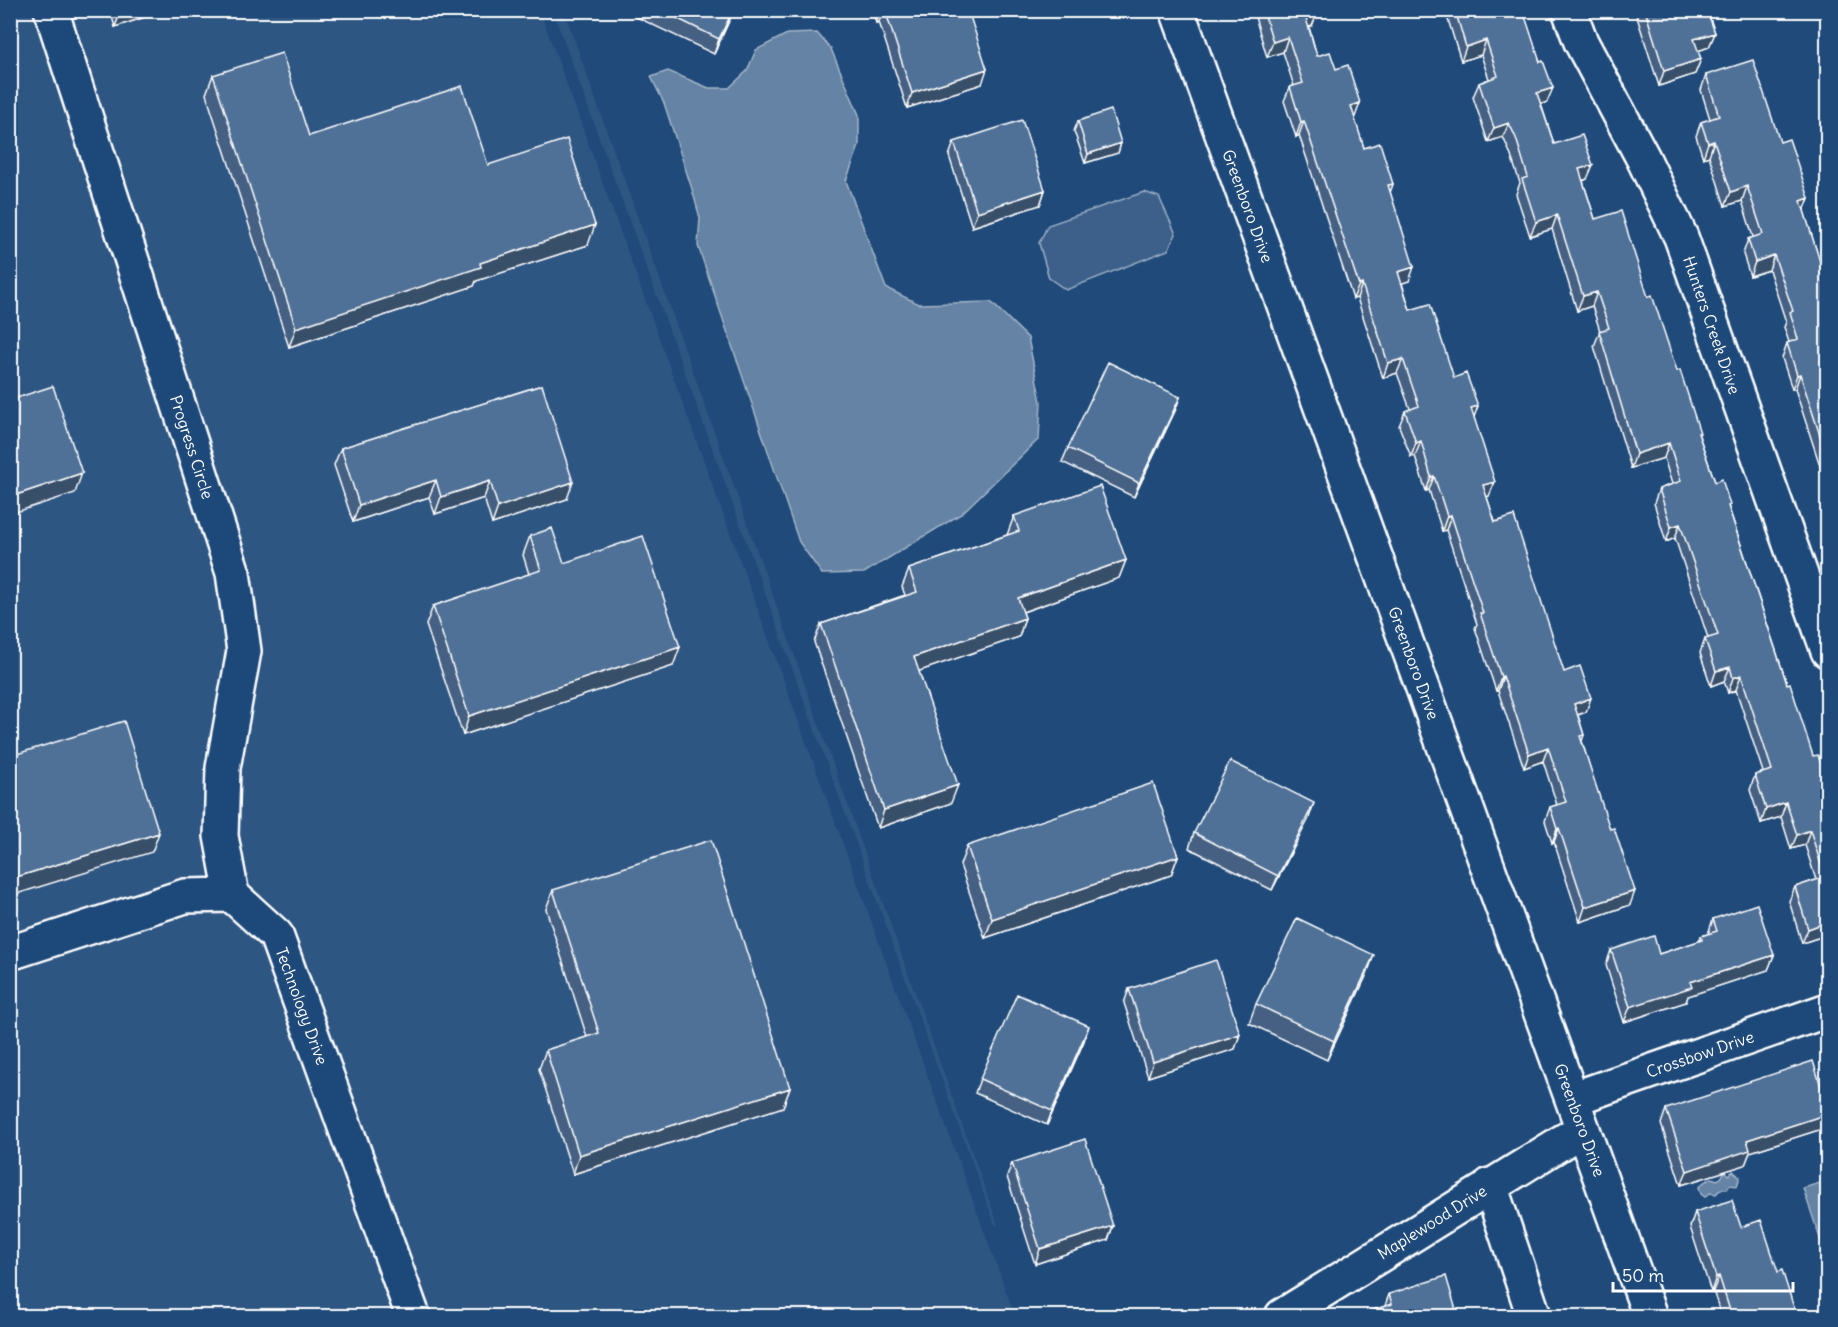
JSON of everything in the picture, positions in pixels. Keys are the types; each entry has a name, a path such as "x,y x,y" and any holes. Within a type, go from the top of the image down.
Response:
{"street":[{"name":"Progress Circle","path":"51,10 233,573 244,651 223,768 221,836 232,895"},
{"name":"Greenboro Drive","path":"1177,10 1650,1317"},
{"name":"Hunters Creek Drive","path":"1569,10 1581,42 1643,158 1681,237 1827,651"},
{"path":"10,953 185,896 232,895"},
{"name":"Technology Drive","path":"232,895 276,935 413,1317"},
{"name":"Crossbow Drive","path":"1578,1114 1827,1010"},
{"name":"Maplewood Drive","path":"1282,1317 1490,1185 1578,1114"},
{"path":"1490,1185 1534,1317"}],"shaded area":[{"path":"10,11 540,11 1015,1316 11,1316"},
{"path":"553,11 564,11 998,1225 995,1225"},
{"path":"817,33 831,49 859,115 859,146 846,181 886,288 919,304 991,302 1028,338 1041,402 1039,439 961,514 864,573 822,574 799,542 698,246 700,218 692,189 664,103 651,77 668,71 709,88 729,88 747,71 756,50 787,34"},
{"path":"1144,192 1159,197 1176,234 1168,250 1066,290 1049,278 1039,243 1048,225"},
{"path":"1725,1171 1729,1175 1733,1171 1740,1177 1737,1186 1730,1185 1727,1189 1721,1189 1716,1194 1710,1193 1705,1197 1701,1194 1699,1187 1704,1182 1712,1178 1717,1180 1721,1178"},
{"path":"1828,1181 1827,1259 1803,1188"}],"building":[{"path":"660,10 733,10 719,39"},
{"path":"885,10 968,10 987,69 912,93"},
{"path":"1263,10 1317,10 1318,12 1305,15 1317,56 1330,52 1336,69 1348,65 1360,103 1351,106 1364,148 1380,143 1393,184 1388,185 1414,267 1398,272 1410,310 1430,304 1454,378 1466,373 1478,406 1471,408 1495,482 1483,485 1495,522 1514,516 1564,672 1580,666 1591,698 1574,704 1584,735 1580,736 1610,829 1614,828 1635,891 1585,907 1550,807 1566,802 1548,747 1529,754 1480,613 1483,613 1451,515 1447,516 1434,476 1431,477 1421,441 1416,443 1405,411 1419,406 1403,359 1388,363 1362,284 1359,285 1304,121 1301,122 1290,87 1303,83 1288,37 1273,42"},
{"path":"1455,10 1523,10 1540,62 1543,61 1553,88 1537,93 1554,144 1582,135 1593,165 1579,169 1595,219 1621,211 1648,297 1652,295 1677,371 1680,370 1715,482 1722,479 1730,505 1728,506 1787,684 1790,683 1813,756 1818,755 1827,784 1827,922 1808,929 1795,887 1825,877 1810,830 1797,835 1786,802 1766,809 1755,775 1772,770 1741,675 1733,678 1730,667 1716,671 1705,639 1718,635 1680,524 1671,527 1659,489 1681,481 1669,443 1636,454 1599,331 1609,328 1597,292 1583,296 1557,215 1536,222 1522,179 1528,177 1516,138 1509,123 1494,128 1479,83 1498,76 1486,40 1466,47"},
{"path":"1645,10 1707,10 1715,33 1694,39 1701,59 1664,71"},
{"path":"282,53 309,136 462,86 488,165 567,139 595,225 480,263 481,267 296,328 213,75"},
{"path":"1753,60 1780,142 1789,139 1809,198 1801,201 1827,284 1827,457 1800,374 1797,375 1787,343 1798,339 1790,312 1793,311 1774,255 1755,262 1748,239 1763,234 1747,186 1731,192 1714,141 1708,143 1701,122 1719,116 1706,75"},
{"path":"1111,110 1121,143 1088,154 1078,121"},
{"path":"1022,120 1045,190 977,212 954,142"},
{"path":"1108,362 1180,397 1139,483 1068,448"},
{"path":"542,385 573,482 498,507 490,481 441,497 436,480 359,505 341,448"},
{"path":"53,386 82,473 10,497 10,400"},
{"path":"1100,486 1126,560 1018,598 1025,618 914,657 958,785 884,810 821,624 917,592 909,569 1019,531 1014,516"},
{"path":"552,528 564,563 643,536 680,647 469,716 433,606 541,570 530,536"},
{"path":"124,721 159,833 10,879 10,756"},
{"path":"1230,761 1314,803 1278,876 1194,833"},
{"path":"1153,783 1178,856 992,919 967,846"},
{"path":"711,840 790,1088 579,1155 546,1050 599,1033 553,890"},
{"path":"1757,904 1774,955 1690,982 1692,987 1630,1007 1611,950 1654,936 1659,954 1702,940 1701,936 1717,931 1713,919"},
{"path":"1297,918 1374,955 1334,1041 1256,1004"},
{"path":"1216,960 1240,1034 1153,1062 1129,989"},
{"path":"1017,994 1089,1026 1052,1111 980,1079"},
{"path":"1813,1061 1827,1105 1827,1114 1747,1140 1750,1150 1687,1171 1666,1109"},
{"path":"1085,1139 1113,1226 1040,1249 1012,1163"},
{"path":"1732,1200 1741,1227 1761,1220 1778,1272 1782,1270 1797,1317 1732,1317 1695,1212"},
{"path":"1446,1276 1458,1317 1354,1317 1392,1304 1389,1294"}]}
